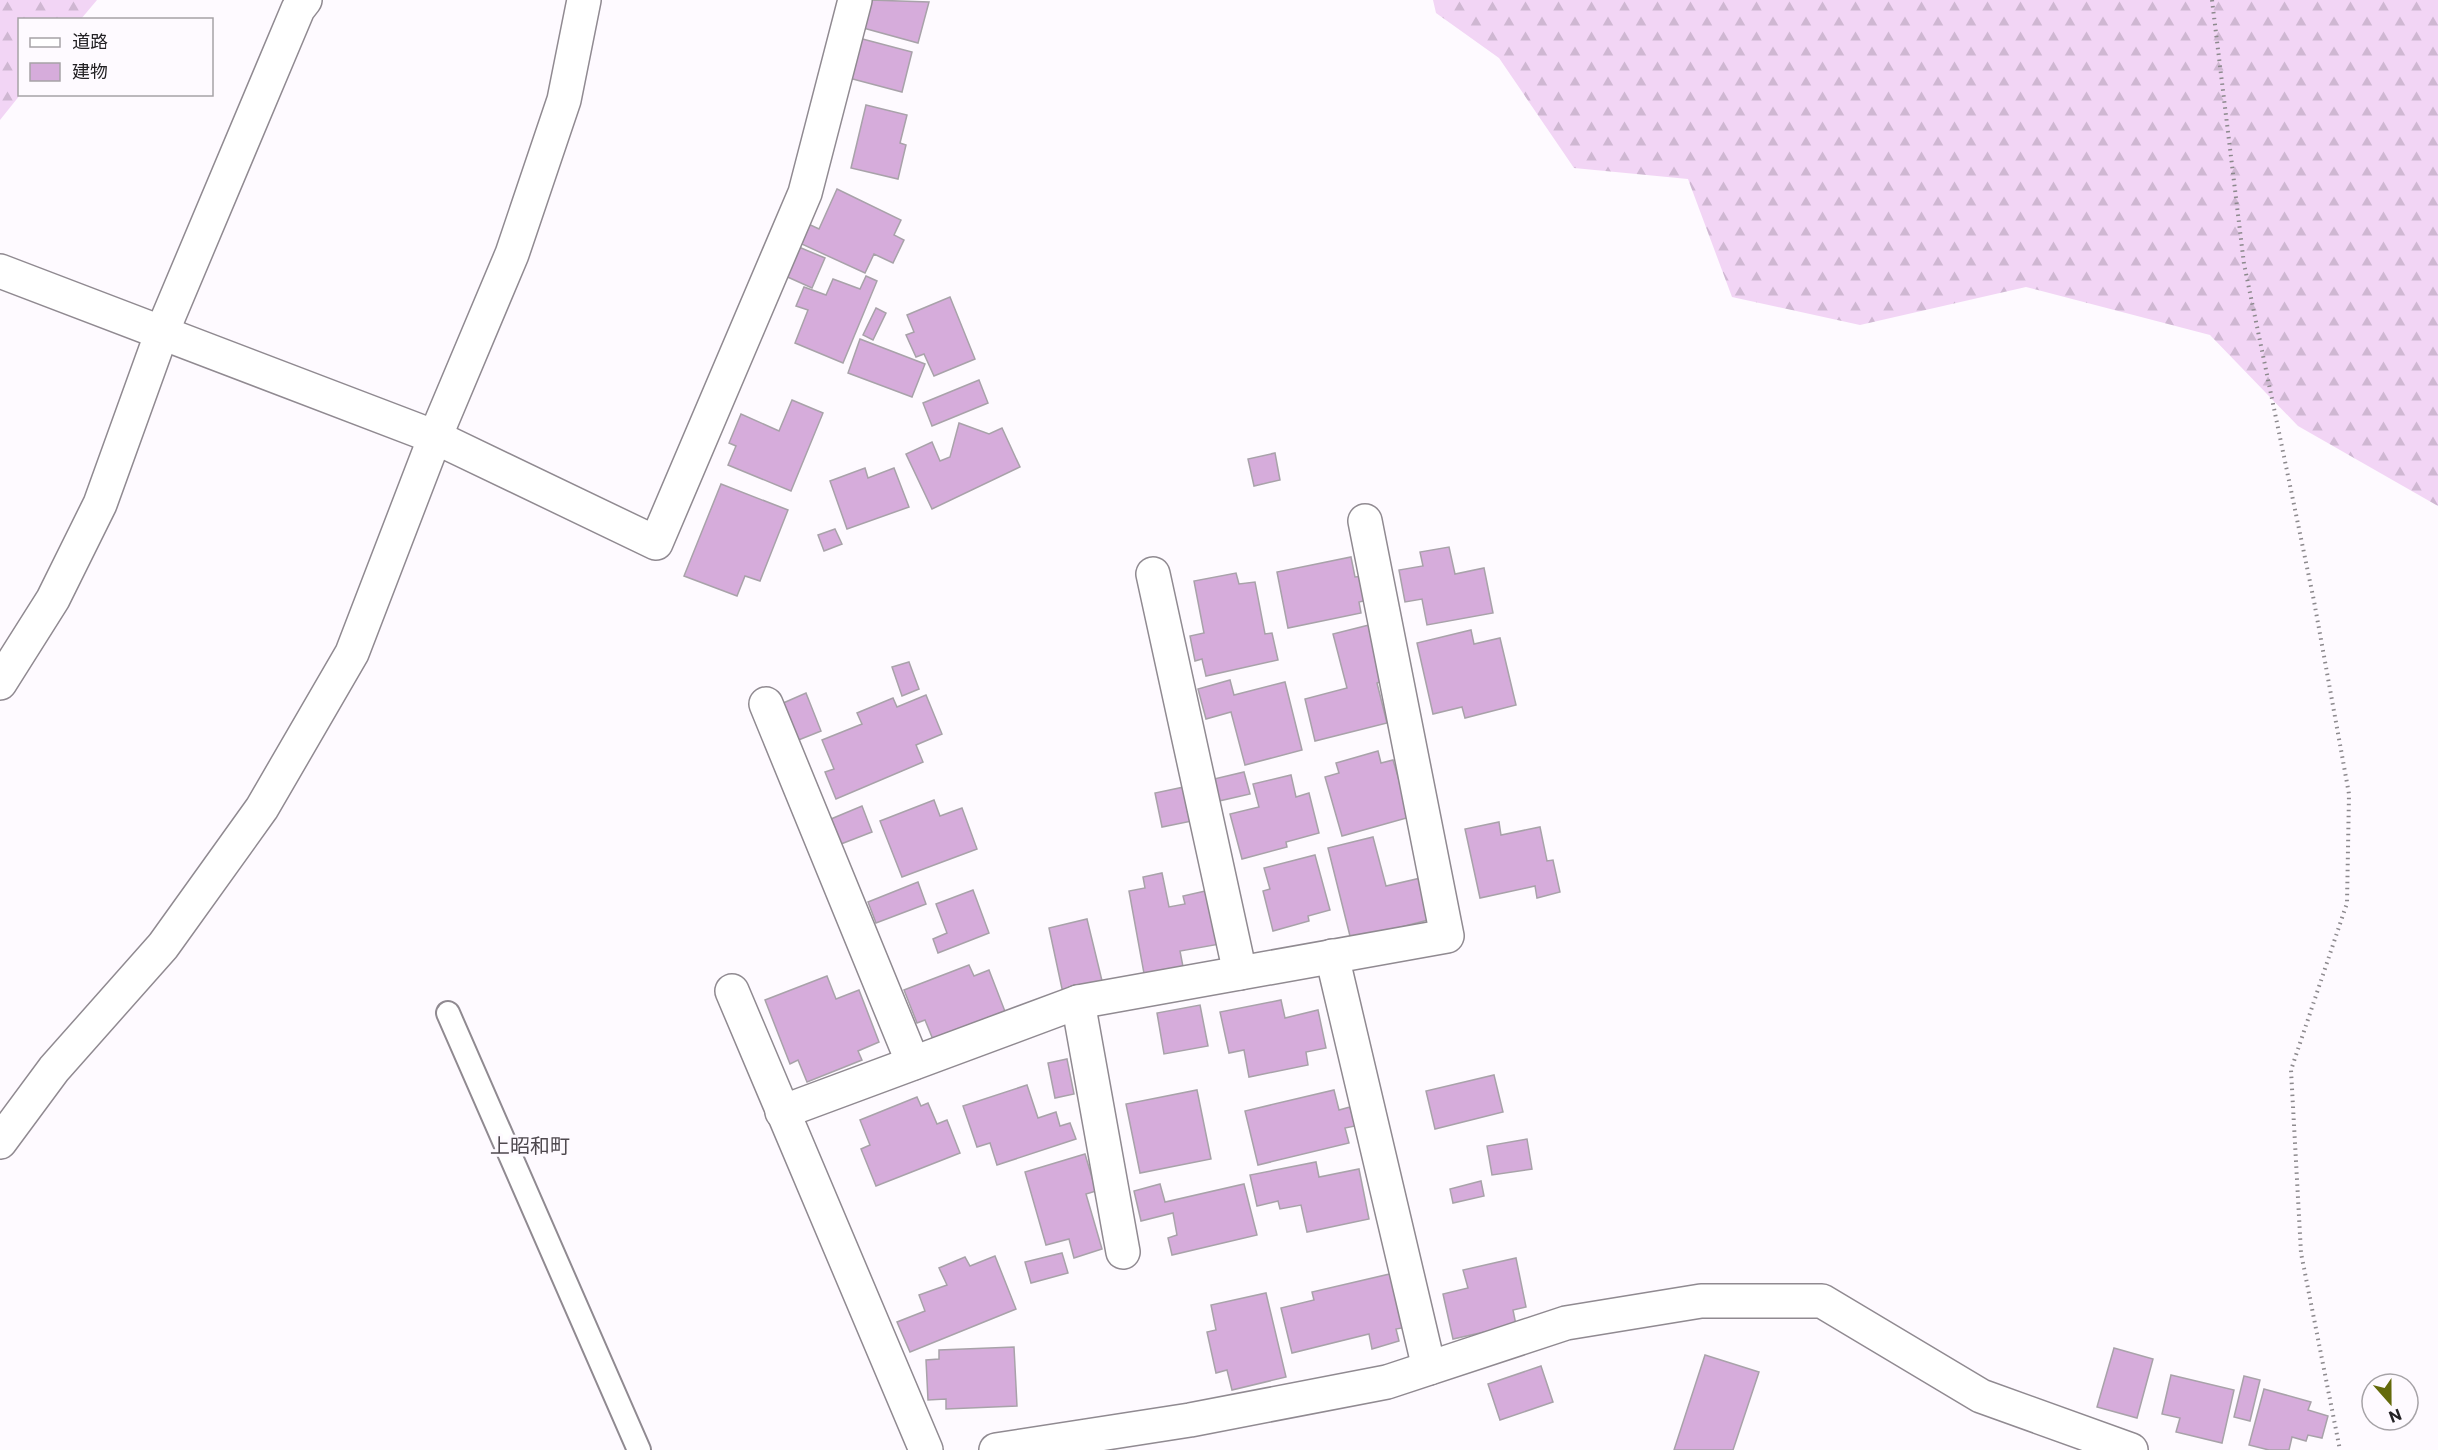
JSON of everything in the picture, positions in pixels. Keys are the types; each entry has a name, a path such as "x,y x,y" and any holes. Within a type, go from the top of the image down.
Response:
{"street":[{"path":"0,683 53,599 100,504 162,332 297,9 305,0"},
{"path":"0,1142 54,1069 163,946 262,808 352,653 435,437 520,232 564,100 584,0"},
{"path":"0,270 435,437 656,543 805,193 855,0"},
{"path":"782,1112 1078,1002 1447,936 1365,521"},
{"path":"1153,574 1240,973"},
{"path":"765,704 913,1063"},
{"path":"1332,956 1429,1368"},
{"path":"732,991 926,1450"},
{"path":"1078,1002 1123,1252"},
{"path":"996,1450 1191,1420 1387,1382 1566,1323 1701,1301 1822,1301 1981,1396 2131,1450"}],"lane":[{"path":"448,1013 639,1450"}],"path":[{"path":"2212,0 2244,264 2314,601 2349,794 2347,903 2291,1070 2301,1253 2340,1450"}],"green space":[{"path":"0,0 97,0 82,18 18,18 19,96 0,120"},
{"path":"1433,0 2438,0 2438,506 2298,426 2210,335 2026,287 1860,325 1732,297 1688,179 1574,168 1499,58 1436,13"}],"building":[{"path":"870,0 929,2 918,43 856,26"},
{"path":"855,37 912,52 902,92 845,77"},
{"path":"866,105 907,115 900,143 906,145 898,179 851,168"},
{"path":"837,189 901,220 894,235 904,240 893,263 874,254 865,273 793,240 802,221 819,229"},
{"path":"794,245 825,258 812,288 781,274"},
{"path":"866,276 877,281 843,363 795,343 808,310 796,306 804,287 826,295 833,279 860,289"},
{"path":"950,297 975,359 934,376 924,354 916,357 906,335 914,332 907,315"},
{"path":"876,308 886,313 873,340 863,335"},
{"path":"860,339 925,364 912,397 848,373"},
{"path":"979,380 988,403 932,426 923,403"},
{"path":"792,400 823,413 791,491 728,465 736,446 729,443 741,414 779,431"},
{"path":"959,423 989,434 1002,428 1020,467 932,509 906,454 932,442 940,461 950,457"},
{"path":"1275,453 1280,480 1254,486 1248,459"},
{"path":"865,468 868,478 894,468 909,507 847,529 830,481"},
{"path":"721,484 788,510 760,581 745,576 737,596 684,576"},
{"path":"835,529 842,544 824,551 818,535"},
{"path":"1449,547 1455,574 1484,568 1493,613 1427,625 1422,599 1405,602 1399,570 1423,566 1420,552"},
{"path":"1351,557 1355,577 1364,576 1368,600 1359,602 1361,613 1288,628 1277,572"},
{"path":"1236,573 1239,584 1255,582 1265,634 1272,633 1278,660 1206,676 1202,659 1195,661 1190,636 1204,633 1194,581"},
{"path":"1373,624 1387,680 1377,683 1387,723 1315,741 1305,699 1347,688 1333,634"},
{"path":"1471,630 1474,644 1500,638 1516,705 1465,718 1462,707 1433,714 1417,643"},
{"path":"909,662 919,689 902,696 892,667"},
{"path":"1230,680 1234,695 1285,682 1302,750 1245,765 1231,712 1206,719 1198,689"},
{"path":"806,693 821,731 796,741 781,704"},
{"path":"926,695 942,734 916,745 923,762 836,799 825,772 834,769 822,740 862,724 857,713 893,698 897,707"},
{"path":"1378,751 1381,763 1393,760 1410,817 1342,836 1325,777 1339,773 1336,763"},
{"path":"1244,772 1250,794 1219,801 1214,779"},
{"path":"1291,775 1296,797 1309,793 1319,833 1286,842 1287,847 1242,859 1230,814 1259,807 1253,784"},
{"path":"1184,787 1192,821 1162,827 1155,793"},
{"path":"934,800 940,816 962,808 977,849 902,877 880,821"},
{"path":"862,806 872,832 841,844 831,819"},
{"path":"1499,822 1501,835 1540,827 1547,861 1553,860 1560,892 1537,898 1535,886 1480,898 1465,829"},
{"path":"1373,837 1386,886 1425,877 1436,918 1351,940 1328,848"},
{"path":"1315,855 1330,910 1308,916 1309,921 1273,931 1263,891 1270,889 1264,868"},
{"path":"1162,873 1169,907 1185,904 1183,896 1210,890 1220,944 1180,951 1184,972 1145,979 1129,891 1145,888 1143,877"},
{"path":"918,882 926,904 876,923 868,902"},
{"path":"973,890 989,933 938,953 933,939 947,933 936,904"},
{"path":"1087,919 1104,989 1064,998 1049,928"},
{"path":"969,965 974,976 989,970 1006,1014 934,1042 925,1020 917,1023 904,990"},
{"path":"827,976 836,999 859,990 879,1042 858,1051 862,1060 807,1082 798,1060 790,1064 765,1000"},
{"path":"1281,1000 1285,1018 1318,1010 1326,1048 1306,1052 1308,1065 1249,1077 1244,1050 1229,1053 1220,1012"},
{"path":"1200,1005 1208,1046 1164,1054 1157,1013"},
{"path":"1067,1059 1074,1094 1055,1098 1048,1063"},
{"path":"1494,1075 1503,1112 1435,1129 1426,1091"},
{"path":"1027,1085 1038,1118 1056,1112 1060,1126 1070,1123 1076,1139 997,1165 990,1143 977,1147 963,1106"},
{"path":"1197,1090 1211,1159 1140,1173 1126,1104"},
{"path":"1334,1090 1339,1110 1350,1107 1355,1126 1345,1128 1349,1143 1258,1165 1245,1111"},
{"path":"917,1097 921,1106 928,1103 937,1124 947,1120 960,1153 876,1186 861,1149 870,1145 860,1120"},
{"path":"1527,1139 1532,1169 1492,1175 1487,1146"},
{"path":"1085,1154 1096,1191 1086,1194 1102,1249 1074,1258 1069,1239 1046,1245 1025,1172"},
{"path":"1316,1162 1319,1177 1359,1169 1369,1219 1307,1232 1301,1205 1280,1209 1278,1201 1257,1206 1250,1175"},
{"path":"1481,1181 1484,1196 1453,1203 1450,1189"},
{"path":"1160,1184 1165,1202 1244,1184 1257,1235 1172,1255 1168,1238 1177,1235 1173,1213 1141,1221 1134,1191"},
{"path":"1062,1253 1068,1273 1031,1283 1025,1262"},
{"path":"995,1256 1016,1309 910,1352 897,1322 925,1311 919,1295 947,1285 939,1268 965,1257 970,1266"},
{"path":"1516,1258 1526,1307 1513,1310 1516,1325 1453,1339 1443,1294 1468,1288 1463,1270"},
{"path":"1394,1273 1407,1327 1396,1329 1399,1341 1372,1349 1369,1334 1292,1353 1281,1308 1314,1300 1312,1292"},
{"path":"1266,1293 1286,1377 1232,1390 1227,1370 1216,1373 1207,1332 1216,1330 1211,1305"},
{"path":"1014,1347 1017,1406 946,1409 946,1399 928,1400 926,1360 939,1359 939,1350"},
{"path":"2114,1348 2153,1359 2137,1418 2097,1407"},
{"path":"1705,1355 1759,1372 1733,1450 1674,1450"},
{"path":"1541,1366 1553,1402 1500,1420 1488,1384"},
{"path":"2171,1375 2234,1390 2222,1443 2176,1432 2180,1418 2162,1414"},
{"path":"2244,1376 2260,1380 2250,1421 2234,1417"},
{"path":"2264,1389 2311,1402 2308,1410 2328,1416 2322,1438 2308,1435 2306,1441 2292,1437 2289,1450 2269,1450 2249,1445"}],"district":[{"name":"上昭和町","path":"530,1146"}]}
